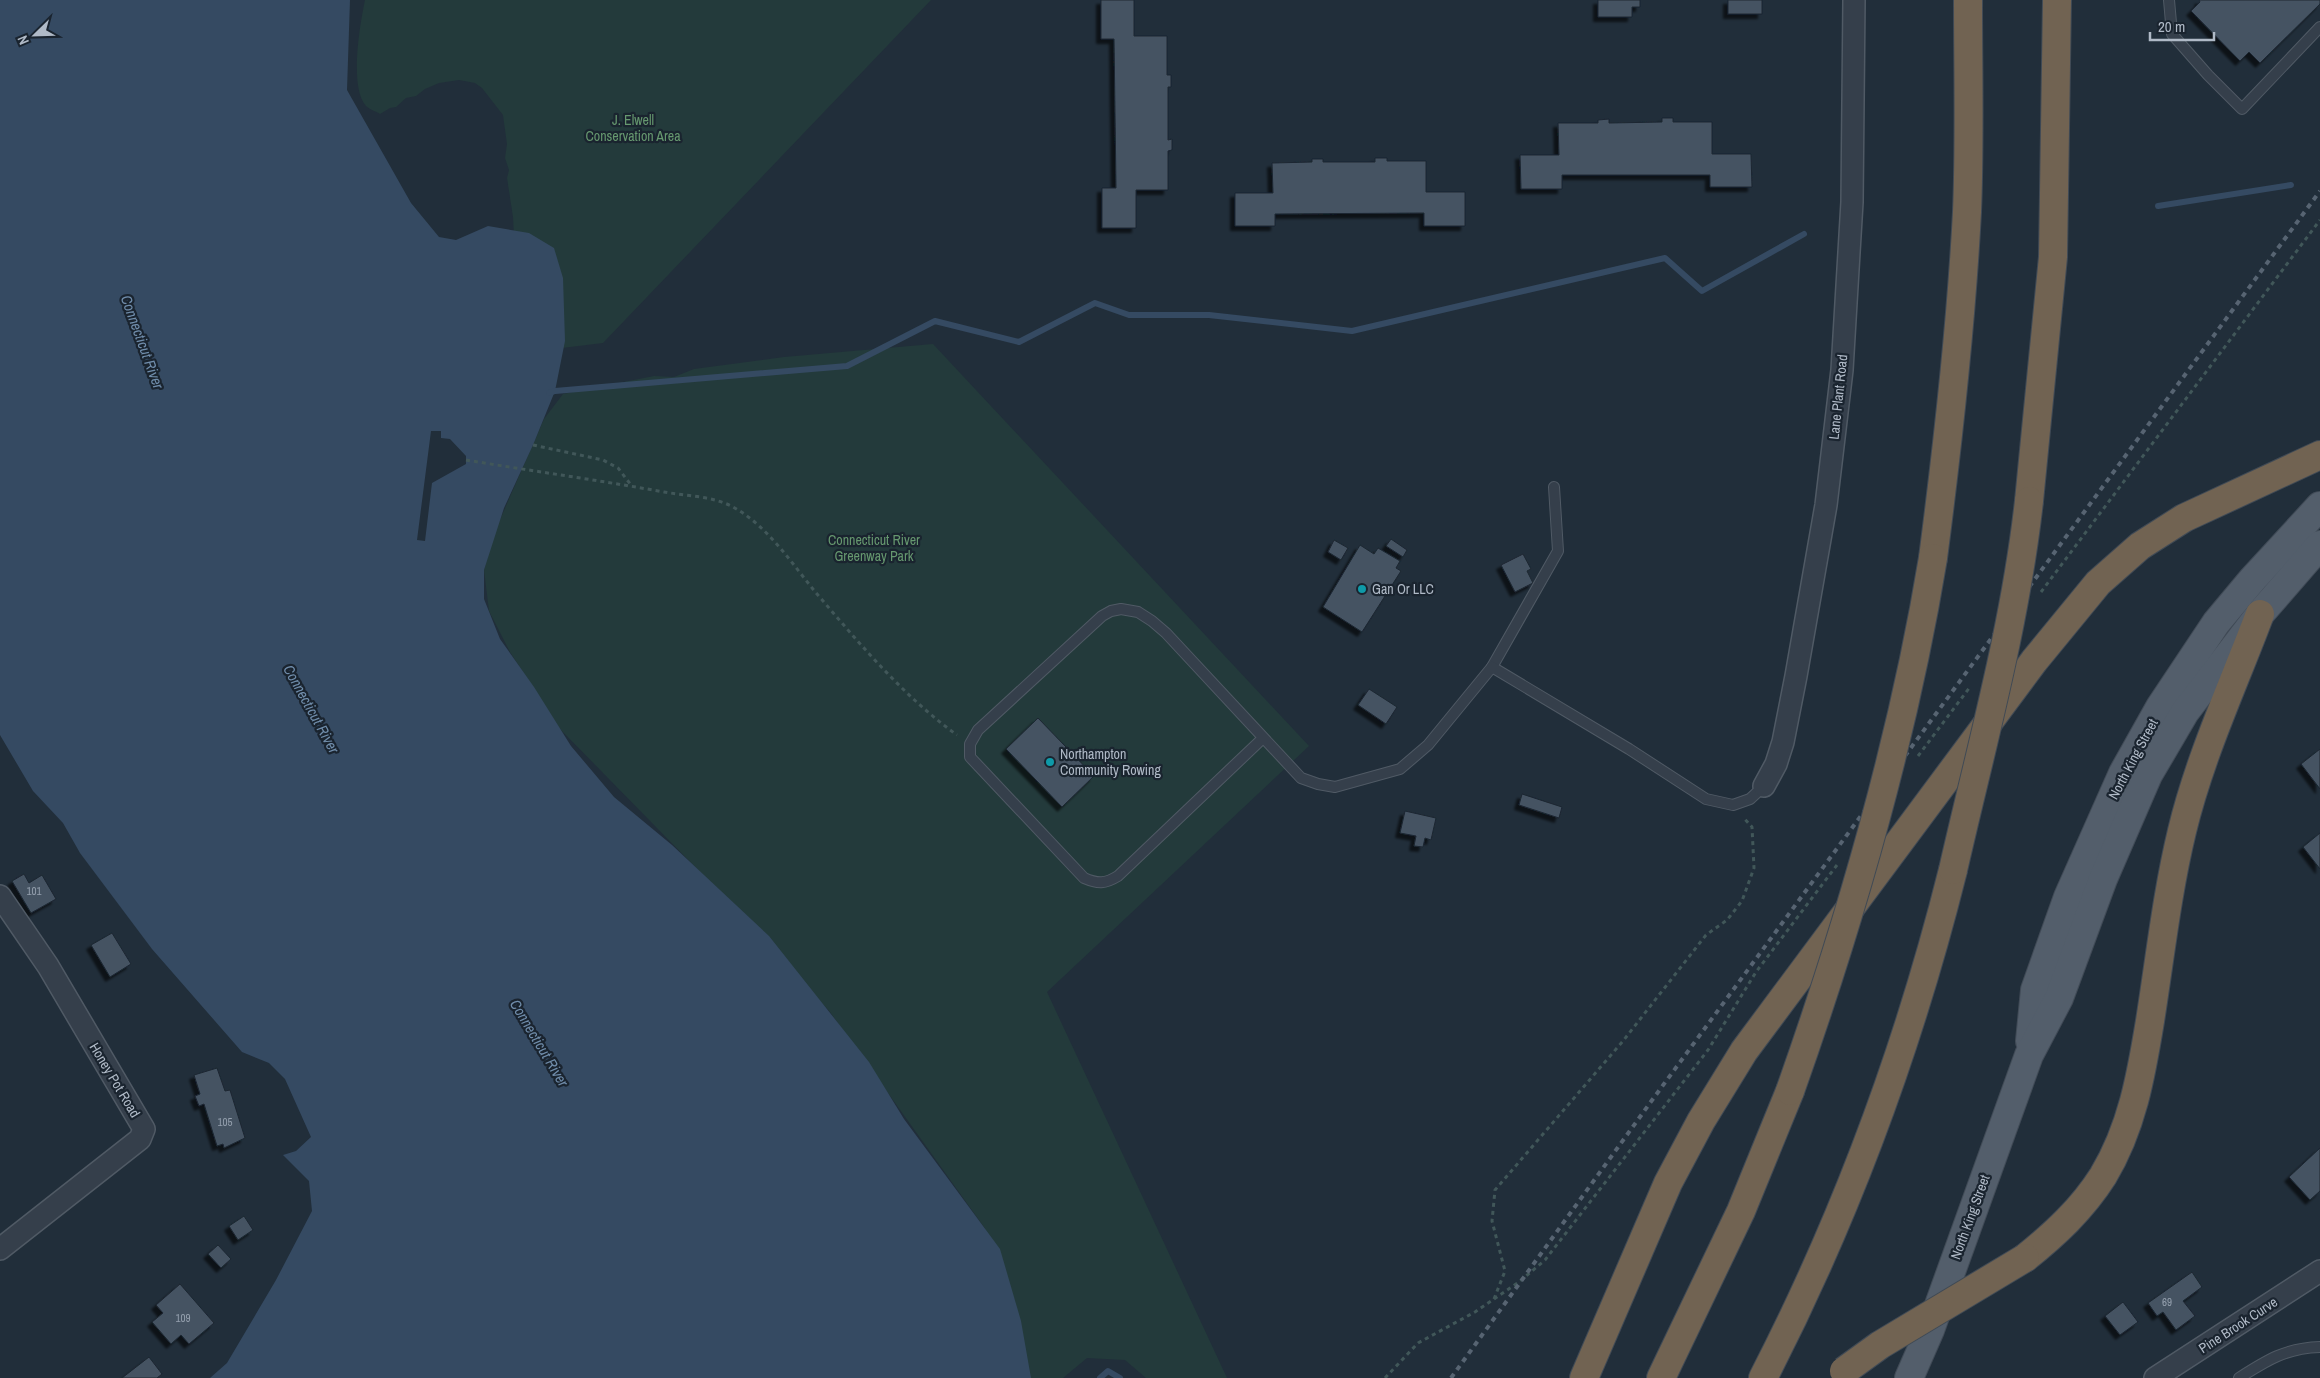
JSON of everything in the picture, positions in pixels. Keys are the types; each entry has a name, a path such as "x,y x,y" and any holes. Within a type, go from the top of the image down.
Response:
{"highway":[{"path":"1661,1378 1741,1211 1790,1091 1840,944 1885,786 1918,643 1933,558 1943,481 1963,275 1969,135 1968,0"},
{"path":"1763,1378 1813,1276 1872,1132 1922,985 1986,740 2008,636 2029,501 2053,257 2057,0"},
{"path":"1584,1378 1672,1174 1701,1121 1744,1051 2034,661 2098,583 2140,546 2184,518 2320,455"},
{"path":"1840,1374 1880,1345 2025,1258 2069,1219 2090,1195 2114,1156 2128,1122 2141,1073 2182,831 2206,750 2260,614"}],"main road":[{"name":"North King Street","path":"2029,1055 2035,990 2068,897 2123,773 2160,707 2216,623 2252,580 2320,506"},
{"name":"North King Street","path":"1909,1378 1930,1330 2029,1055 2059,998 2103,879 2148,775 2186,712 2260,614 2320,545"}],"street":[{"name":"Lane Plant Road","path":"1764,786 1776,764 1783,742 1796,676 1826,505 1842,370 1852,202 1854,0"},
{"name":"Honey Pot Road","path":"0,896 48,966 144,1129 140,1139 0,1249"},
{"name":"Pine Brook Curve","path":"2156,1378 2320,1271"}],"lane":[{"path":"2169,0 2172,34 2208,75 2242,109 2320,27"},
{"path":"1262,739 1118,876 1107,883 1095,883 1084,878 970,757 970,744 978,730 1102,616 1111,610 1121,609 1138,612 1166,633 1300,778 1335,787 1400,769 1428,745 1492,667 1558,551 1554,487"},
{"path":"1492,667 1628,749 1706,799 1733,805 1750,799 1764,786"},
{"path":"2239,1378 2269,1359 2300,1348 2320,1347"}],"path":[{"path":"533,445 604,460 618,468 631,485"},
{"path":"466,460 567,477 631,485 716,500 734,507 757,524 855,638 906,692 926,712 970,744"},
{"path":"1494,1299 1505,1271 1492,1221 1495,1190 1623,1041 1706,935 1727,920 1742,901 1754,868 1752,828 1733,805"}],"green space":[{"name":"J. Elwell Conservation Area","path":"365,0 931,0 603,343 504,355 514,236 507,178 509,170 505,158 507,144 503,115 482,88 475,83 459,80 439,83 425,89 416,96 406,98 396,107 380,114 366,106 358,85 357,70 357,55"},
{"name":"Connecticut River Greenway Park","path":"933,344 1309,746 1047,992 1227,1378 1146,1378 1125,1360 1087,1358 1063,1378 1020,1378 1015,1301 984,1227 830,1012 703,875 560,729 510,652 489,611 484,570 495,531 544,419 563,394 654,376 674,377 694,369 784,357"}],"water":[{"name":"Connecticut River","path":"0,0 350,0 347,90 411,203 439,237 456,240 488,226 529,233 554,248 563,278 565,341 555,391 504,508 484,570 484,599 500,639 534,687 571,746 614,797 672,845 769,936 869,1062 904,1119 1000,1249 1021,1321 1031,1378 210,1378 227,1363 276,1280 312,1211 309,1181 283,1155 296,1151 311,1137 285,1079 269,1063 242,1052 152,949 80,853 63,823 33,791 0,735"}],"pier":[{"path":"431,431 441,431 441,438 450,439 466,456 466,464 432,483 425,541 417,540"}],"building":[{"path":"1101,0 1134,0 1134,36 1167,36 1167,75 1171,75 1171,87 1168,87 1168,140 1172,139 1172,150 1168,151 1168,190 1136,190 1136,228 1102,228 1102,188 1116,188 1114,39 1101,39"},
{"path":"1598,0 1640,0 1640,7 1632,7 1632,17 1598,17"},
{"path":"1728,0 1762,0 1762,14 1728,14"},
{"path":"2199,0 2320,0 2320,4 2260,63 2249,52 2240,61 2191,11 2200,2"},
{"path":"1662,118 1673,118 1673,122 1712,122 1712,154 1751,154 1752,187 1710,187 1710,175 1562,175 1562,189 1521,189 1520,155 1559,155 1558,123 1598,123 1598,120 1609,119 1609,123 1662,122"},
{"path":"1375,158 1387,158 1387,161 1426,161 1426,192 1465,192 1465,226 1424,226 1424,213 1275,214 1275,226 1235,226 1235,193 1273,193 1272,163 1312,162 1312,159 1323,159 1323,162 1375,162"},
{"path":"1391,539 1407,550 1403,557 1386,546"},
{"path":"1334,540 1348,548 1341,560 1328,552"},
{"name":"Gan Or LLC","path":"1360,545 1374,554 1378,548 1400,561 1396,568 1401,571 1362,632 1323,607"},
{"path":"1523,554 1531,569 1527,571 1533,583 1515,592 1501,565"},
{"path":"1369,689 1397,707 1386,724 1358,705"},
{"name":"Northampton Community Rowing","path":"1038,718 1094,776 1062,807 1006,749"},
{"path":"2320,749 2320,789 2301,764"},
{"path":"1522,794 1562,807 1559,818 1519,805"},
{"path":"1405,811 1436,818 1431,840 1425,838 1423,847 1414,846 1416,836 1400,833"},
{"path":"2320,833 2320,869 2303,847"},
{"path":"24,874 29,883 42,875 56,899 31,913 12,881"},
{"path":"112,933 131,964 110,977 91,945"},
{"path":"217,1068 225,1091 230,1090 245,1138 224,1148 223,1144 217,1146 204,1104 199,1106 195,1096 200,1094 194,1075"},
{"path":"2320,1148 2320,1191 2310,1200 2289,1177"},
{"path":"244,1216 253,1230 238,1240 229,1226"},
{"path":"218,1245 231,1259 221,1268 208,1254"},
{"path":"2192,1272 2202,1287 2183,1301 2195,1316 2176,1330 2163,1312 2157,1316 2148,1303"},
{"path":"180,1284 214,1323 189,1344 181,1335 171,1344 152,1322 163,1313 156,1305"},
{"path":"2123,1302 2138,1322 2120,1335 2105,1316"},
{"path":"149,1357 162,1374 157,1378 122,1378"}],"waterway":[{"path":"2158,206 2291,185"},
{"path":"549,393 847,366 935,321 1019,342 1095,303 1129,315 1209,315 1352,331 1665,258 1702,291 1804,234"},
{"path":"1100,1378 1108,1371 1120,1378"}],"railway":[{"path":"1451,1378 1650,1103 2320,191"}],"place":[{"name":"Gan Or LLC","path":"1362,589"},
{"name":"Northampton Community Rowing","path":"1050,762"}]}
